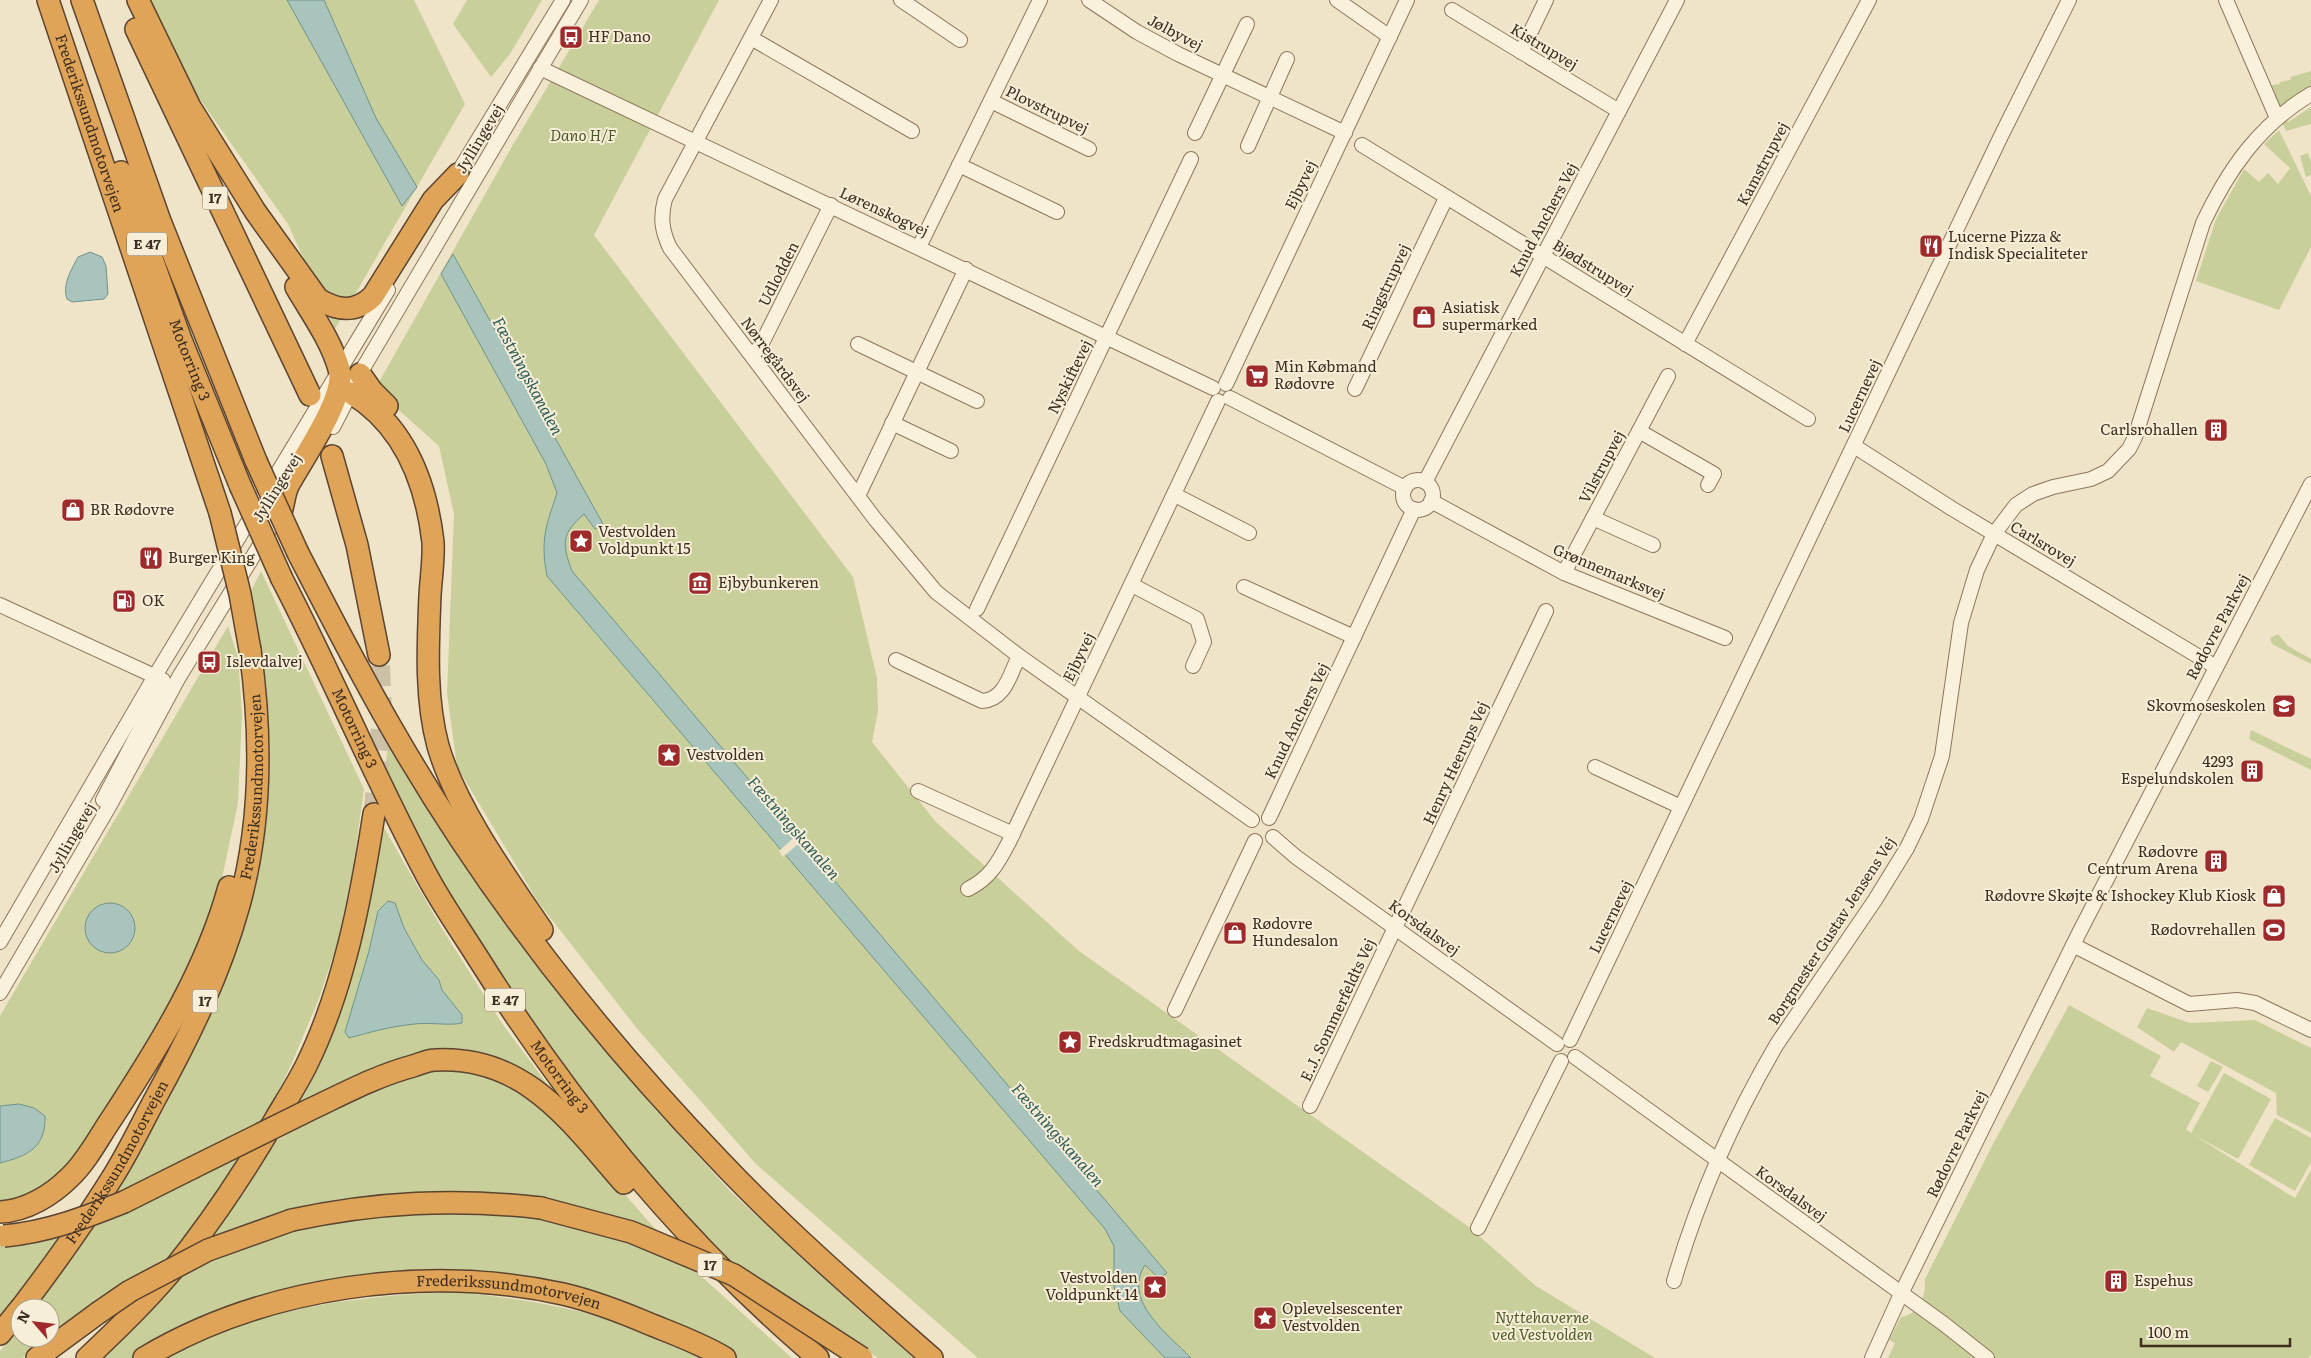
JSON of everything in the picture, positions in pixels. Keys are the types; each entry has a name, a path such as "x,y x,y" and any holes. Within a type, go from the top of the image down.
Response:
{"highway":[{"name":"Frederikssundmotorvejen","path":"28,1298 113,1178 185,1044 206,1000 239,904 254,827 258,749 256,697 250,650 240,594 220,513 48,0"},
{"name":"Motorring 3","path":"60,0 181,340 240,485 282,579 428,878 514,1016 567,1090 651,1192 741,1289 818,1358"},
{"name":"Motorring 3","path":"82,0 160,221 256,461 298,553 391,728 468,850 533,942 605,1033"},
{"name":"17","path":"123,0 209,186 330,395"},
{"path":"138,0 190,107 254,211 331,350 340,370 341,382 330,395 288,486 282,509"},
{"path":"254,211 318,300 338,308 358,308 373,296 433,200 458,174"},
{"path":"360,374 372,391 403,422 417,445 426,466 434,498 438,530 433,544"},
{"path":"330,395 370,404 403,444 416,470 425,502 433,544 428,636 429,694 438,746 460,799 500,868 554,948 605,1033"},
{"path":"332,456 358,545 379,655"},
{"path":"0,1212 34,1203 54,1191 72,1176 144,1069 196,974 223,910 236,859 246,805 256,697"},
{"path":"87,1358 124,1322 189,1249 246,1168 306,1065 331,1003 349,945 364,880 374,814"},
{"name":"E 47","path":"605,1033 725,1167 802,1243 932,1358"},
{"path":"2,1235 32,1233 58,1227 124,1202 386,1073 434,1060 465,1062 502,1069 532,1088 558,1108 699,1265 789,1333"},
{"name":"17","path":"37,1358 130,1291 208,1250 292,1220 361,1207 447,1201 541,1208 630,1232 734,1275 862,1358"},
{"name":"Frederikssundmotorvejen","path":"144,1358 201,1329 273,1304 344,1288 398,1282 451,1281 508,1285 564,1294 631,1316 682,1337 725,1358"},
{"name":"Frederikssundmotorvejen","path":"0,1334 10,1322"}],"street":[{"name":"Jyllingevej","path":"340,370 563,0"},
{"name":"Jyllingevej","path":"0,942 155,676 330,395 360,374 581,0"},
{"name":"Nørregårdsvej","path":"771,0 665,199 661,215 662,231 670,248 858,496 936,592 1019,656 1077,697"},
{"path":"901,0 960,40"},
{"name":"Plovstrupvej","path":"919,247 1040,0"},
{"name":"Jølbyvej","path":"1089,0 1136,32 1223,76 1345,133"},
{"path":"1337,0 1390,37"},
{"name":"Ejbyvej","path":"968,889 981,883 995,868 1013,834 1175,495 1407,0"},
{"path":"1521,52 1546,0"},
{"name":"Knud Anchers Vej","path":"1424,482 1677,0"},
{"name":"Kamstrupvej","path":"1685,344 1869,0"},
{"name":"Lucernevej","path":"1563,1042 1681,807 2001,136 2069,0"},
{"path":"2226,0 2277,118"},
{"name":"Kistrupvej","path":"1452,10 1619,111"},
{"path":"1195,133 1247,24"},
{"path":"751,38 912,131"},
{"path":"1248,146 1287,59"},
{"name":"Lørenskogvej","path":"540,68 695,143 832,205 1107,336 1222,393"},
{"name":"Borgmester Gustav Jensens Vej","path":"1674,1281 1690,1228 1718,1161 1762,1068 1889,877 1921,819 1942,756 1961,623 1977,570 1994,534 2016,505 2033,494 2053,487 2091,479 2108,471 2129,449 2135,437 2203,224 2231,170 2249,146 2277,118 2311,94"},
{"name":"Plovstrupvej","path":"990,101 1089,149"},
{"name":"Bjødstrupvej","path":"1362,145 1808,419"},
{"name":"Nyskiftevej","path":"977,609 1191,159"},
{"path":"959,165 1057,212"},
{"name":"Ringstrupvej","path":"1355,389 1446,198"},
{"name":"Udlodden","path":"752,355 760,347 832,205"},
{"path":"858,496 966,269"},
{"path":"858,344 977,400"},
{"name":"Vilstrupvej","path":"1564,573 1668,376"},
{"path":"1222,393 1404,488"},
{"path":"892,424 951,451"},
{"name":"Vilstrupvej","path":"1639,431 1714,474 1708,485"},
{"name":"Carlsrovej","path":"1854,446 1994,534 2216,667"},
{"path":"1413,481 1424,482 1432,490 1431,502 1424,509 1414,510 1403,499 1404,488 1413,481"},
{"name":"Rødovre Parkvej","path":"1872,1358 1901,1294 2073,945 2311,484"},
{"path":"1175,495 1249,533"},
{"name":"Grønnemarksvej","path":"1431,502 1564,573 1726,638"},
{"name":"Jyllingevej","path":"0,993 78,859 175,684 282,509"},
{"name":"Knud Anchers Vej","path":"1269,818 1414,510"},
{"name":"Vilstrupvej","path":"1593,518 1653,545"},
{"path":"1132,585 1197,619 1204,642 1193,666"},
{"path":"1244,587 1354,637"},
{"path":"0,605 175,684"},
{"name":"Henry Heerups Vej","path":"1395,928 1546,611"},
{"path":"896,660 982,701 991,701 1001,693 1019,656"},
{"path":"78,859 94,816 161,689 160,682 155,676"},
{"path":"1077,697 1252,820"},
{"path":"1595,767 1681,807"},
{"path":"918,791 1013,834"},
{"path":"1260,816 1269,818 1275,826 1273,837 1265,842 1255,841 1249,829 1252,820 1260,816"},
{"name":"Korsdalsvej","path":"1273,837 1395,928 1563,1042"},
{"path":"1175,1010 1255,841"},
{"name":"E.J. Sommerfeldts Vej","path":"1310,1106 1395,928"},
{"path":"2073,945 2189,1004 2236,1000 2255,1003 2311,1030"},
{"path":"1563,1042 1577,1050 1575,1057 1569,1062 1561,1061 1556,1056 1563,1042"},
{"name":"Korsdalsvej","path":"1575,1057 1958,1334 1986,1358"},
{"path":"1478,1228 1561,1061"}],"green space":[{"path":"146,0 414,0 465,104 335,329 288,224 194,91"},
{"path":"467,0 542,0 510,54 491,77 453,24"},
{"name":"Vestvolden","path":"599,0 719,0 594,235 853,577 877,678 878,711 872,742 936,822 1079,951 1469,1227 1536,1286 1655,1358 978,1358 756,1164 639,1031 538,902 457,767 447,693 454,514 439,446 375,389 514,143"},
{"path":"2311,71 2311,91 2279,111 2267,86 2279,84 2280,82 2290,80 2291,77"},
{"path":"2311,107 2311,124 2286,131 2281,120 2284,117 2288,122"},
{"path":"2279,130 2311,196 2311,247 2279,310 2196,281 2216,219 2244,169 2259,182 2268,173 2278,184 2290,168 2264,144"},
{"path":"2308,153 2311,162 2311,175 2306,177 2300,156"},
{"path":"261,571 364,789 353,868 337,945 318,1001 291,1065 262,1126 106,1201 165,1107 207,1018 249,897 248,597"},
{"path":"228,626 238,657 242,714 238,803 217,902 187,976 98,1124 61,1171 34,1191 0,1205 0,1016"},
{"path":"2278,634 2288,646 2311,659 2311,664 2272,644 2270,638"},
{"path":"2251,730 2311,759 2311,770 2249,739"},
{"path":"388,745 489,902 576,1015 652,1106 732,1193 854,1306 914,1358 878,1358 764,1280 719,1256 604,1123 517,1004 438,873 385,771"},
{"path":"383,826 441,927 501,1022 548,1085 508,1063 473,1055 290,1112 368,908"},
{"path":"2069,1005 2161,1056 2150,1076 2200,1103 2186,1129 2191,1133 2224,1073 2271,1099 2238,1159 2194,1135 2295,1198 2311,1170 2311,1355 2309,1358 1888,1358 1895,1343 1889,1340 1901,1317 1913,1312 1923,1298 1925,1279 1992,1146"},
{"path":"2147,1008 2190,1023 2255,1020 2311,1048 2311,1133 2277,1115 2276,1093 2181,1042 2174,1052 2137,1027"},
{"path":"2211,1061 2223,1067 2208,1092 2197,1086"},
{"path":"437,1067 504,1078 552,1111 657,1231 543,1199 478,1192 409,1194 202,1245 267,1146 314,1119 390,1082"},
{"path":"2275,1118 2311,1138 2311,1162 2295,1191 2249,1165"},
{"path":"246,1150 223,1186 168,1258 95,1302 60,1328 60,1298 40,1298 93,1224"},
{"path":"442,1208 539,1215 634,1244 691,1267 792,1358 737,1358 717,1345 564,1287 339,1280 134,1358 101,1358 174,1278 236,1251 298,1230 382,1214"},
{"path":"62,1236 17,1298 10,1298 10,1307 0,1321 0,1244"},
{"path":"457,1292 503,1297 593,1315 645,1331 703,1358 166,1358 236,1327 308,1307 381,1297"},
{"path":"10,1338 10,1348 34,1348 22,1358 0,1358 0,1351"}],"water":[{"path":"287,0 324,0 376,118 417,187 402,206"},
{"path":"90,252 102,257 106,266 108,294 104,299 72,302 67,299 66,294 68,278 78,257"},
{"path":"453,254 603,524 595,529 584,514 576,521 567,534 566,554 572,571 1167,1273 1159,1278 1145,1265 1139,1278 1139,1291 1143,1304 1160,1328 1191,1358 1165,1358 1120,1311 1114,1287 1114,1246 1105,1229 547,576 544,552 545,533 557,493 546,464 441,274"},
{"path":"388,901 395,903 404,928 422,960 439,980 442,990 462,1015 462,1023 406,1025 349,1038 345,1032 369,951 378,911"},
{"path":"105,903 115,903 128,910 135,923 135,933 128,946 115,953 105,953 96,949 89,942 85,933 85,923 89,914 96,907"},
{"path":"19,1104 34,1108 45,1116 42,1136 33,1149 19,1157 0,1163 0,1106"}],"pier":[{"path":"798,834 803,840 783,857 779,851"}],"tunnel":[{"path":"374,814 382,721 379,655"}],"place":[{"name":"HF Dano","path":"571,37"},
{"name":"Lucerne Pizza & Indisk Specialiteter","path":"1931,246"},
{"name":"Asiatisk supermarked","path":"1424,317"},
{"name":"Min Købmand Rødovre","path":"1257,376"},
{"name":"Carlsrohallen","path":"2216,430"},
{"name":"BR Rødovre","path":"73,510"},
{"name":"Vestvolden Voldpunkt 15","path":"581,541"},
{"name":"Burger King","path":"151,558"},
{"name":"Ejbybunkeren","path":"700,583"},
{"name":"OK","path":"124,601"},
{"name":"Islevdalvej","path":"209,662"},
{"name":"Skovmoseskolen","path":"2284,706"},
{"name":"Vestvolden","path":"669,755"},
{"name":"4293 Espelundskolen","path":"2252,771"},
{"name":"Rødovre Centrum Arena","path":"2216,861"},
{"name":"Rødovre Skøjte & Ishockey Klub Kiosk","path":"2274,896"},
{"name":"Rødovrehallen","path":"2274,930"},
{"name":"Rødovre Hundesalon","path":"1235,933"},
{"name":"Fredskrudtmagasinet","path":"1070,1042"},
{"name":"Espehus","path":"2116,1281"},
{"name":"Vestvolden Voldpunkt 14","path":"1155,1287"},
{"name":"Oplevelsescenter Vestvolden","path":"1265,1318"}],"park label":[{"name":"Dano H/F","path":"583,136"},
{"name":"Nyttehaverne ved Vestvolden","path":"1542,1326"}],"water label":[{"name":"Fæstningskanalen","path":"528,376"},
{"name":"Fæstningskanalen","path":"794,828"},
{"name":"Fæstningskanalen","path":"1058,1135"}]}
